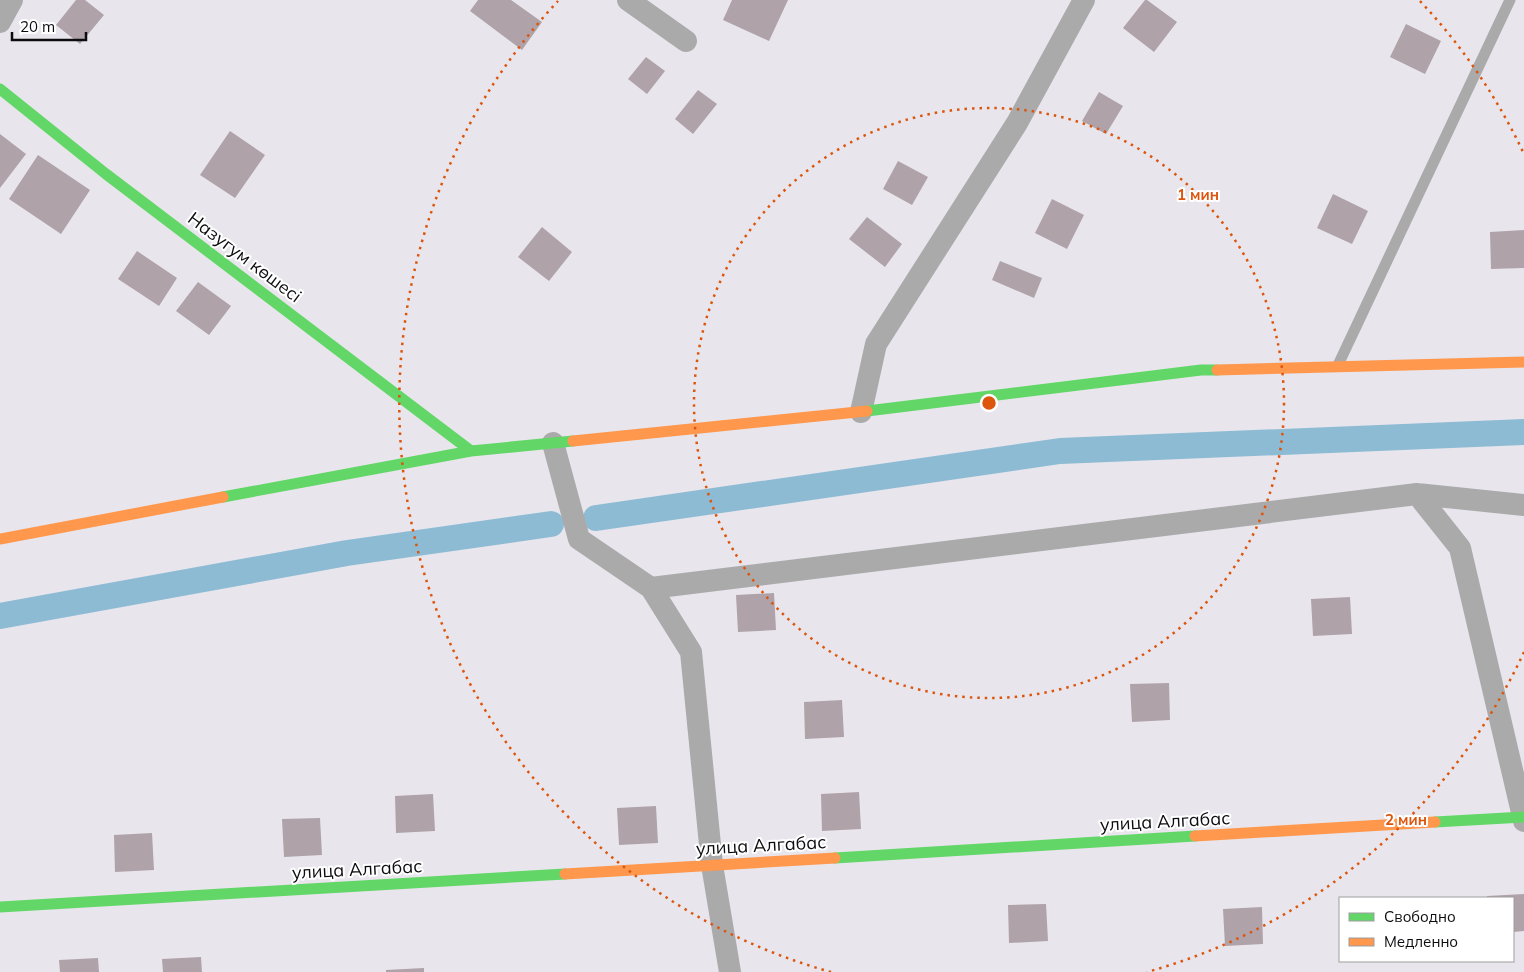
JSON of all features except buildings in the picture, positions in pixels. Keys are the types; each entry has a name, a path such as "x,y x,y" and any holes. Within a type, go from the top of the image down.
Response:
{"street":[{"path":"0,22 12,0"},
{"path":"628,0 686,40"},
{"path":"861,412 876,344 1017,123 1084,0"},
{"name":"Назугум көшесі","path":"0,89 106,174 471,451"},
{"path":"0,539 471,451 861,412 1201,370 1524,362"},
{"path":"553,443 578,538 651,588 691,652 712,865 730,972"},
{"path":"651,588 1417,494 1524,505"},
{"path":"1417,494 1460,548 1524,818"},
{"name":"улица Алгабас","path":"0,907 1524,818"}],"lane":[{"path":"1337,367 1510,0"}],"waterway":[{"path":"596,518 1060,451 1524,432"},
{"path":"0,616 347,553 551,524"}],"traffic: fast":[{"path":"0,89 106,174 471,451"},
{"path":"867,411 1201,370 1217,370"},
{"path":"223,497 471,451 573,441"},
{"path":"1435,822 1524,817"},
{"path":"835,858 1195,836"},
{"path":"0,907 565,874"}],"traffic: slow":[{"path":"1217,370 1524,362"},
{"path":"573,441 867,411"},
{"path":"0,539 223,497"},
{"path":"1195,836 1435,822"},
{"path":"565,874 835,858"}]}
